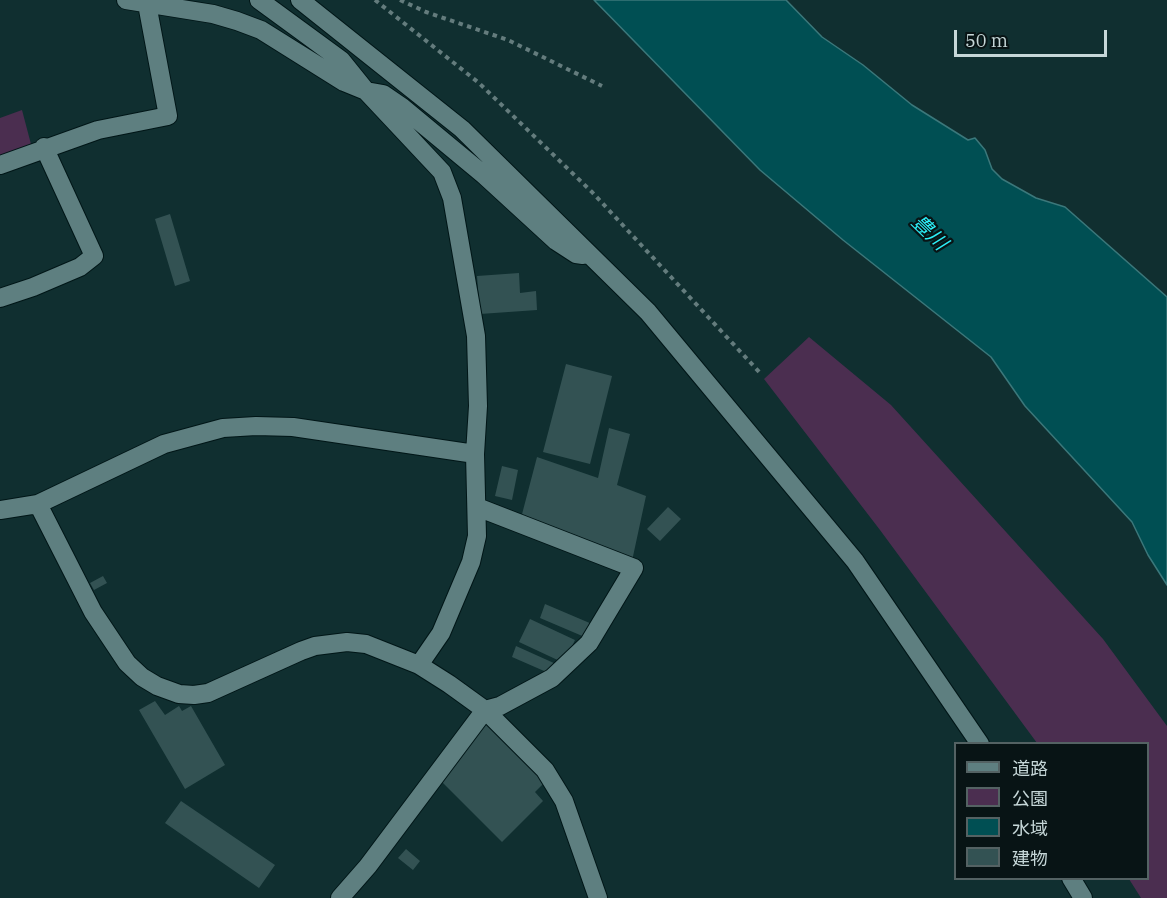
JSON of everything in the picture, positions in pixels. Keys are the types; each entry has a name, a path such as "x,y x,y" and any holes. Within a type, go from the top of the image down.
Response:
{"street":[{"path":"126,0 213,14 261,30 344,82 366,91 383,94 484,175 556,240 576,254 593,257"},
{"path":"259,0 341,60 366,91 442,172 452,198 476,336 477,536 471,562 441,633 419,665"},
{"path":"300,0 462,129 648,312 855,561 979,742"},
{"path":"0,165 44,147 98,130 168,116 147,4"},
{"path":"0,298 80,267 94,256 44,147"},
{"path":"0,510 38,504 164,444 223,428 293,427 476,454"},
{"path":"38,504 93,612 127,663 142,677 157,686 179,693 194,695 208,693 301,651 315,646 347,642 366,644 419,665 449,684 485,710 545,770 564,801 598,898"},
{"path":"340,898 368,866 485,710 500,706 552,678 589,643 634,568 477,507"},
{"path":"1072,880 1083,898"}],"path":[{"path":"375,0 479,83 592,192 762,375"},
{"path":"400,0 426,12 508,40 602,86"}],"green space":[{"path":"22,110 32,148 0,160 0,118"},
{"path":"809,337 891,405 1103,639 1167,726 1167,898 1141,898 1130,880 1149,880 1149,742 1036,742 880,530 764,379"}],"water":[{"name":"豊川","path":"594,0 786,0 822,37 863,65 912,105 968,140 975,138 985,150 992,169 1002,179 1036,198 1065,207 1167,297 1167,585 1148,555 1132,522 1025,406 991,357 843,240 760,170"}],"building":[{"path":"170,214 190,281 175,286 155,219"},
{"path":"519,273 520,293 536,291 537,310 480,314 477,276"},
{"path":"566,364 612,376 590,464 543,452"},
{"path":"609,428 630,434 617,485 646,496 632,561 521,518 537,457 598,478"},
{"path":"502,466 518,470 512,500 495,496"},
{"path":"668,507 681,519 660,541 647,529"},
{"path":"103,576 107,583 94,590 90,583"},
{"path":"545,604 592,624 587,638 540,618"},
{"path":"530,619 575,640 564,663 519,642"},
{"path":"516,646 556,664 551,674 512,657"},
{"path":"155,701 165,715 179,706 182,711 191,706 225,765 185,789 139,710"},
{"path":"485,722 546,781 535,792 543,801 502,842 441,781"},
{"path":"181,801 275,865 259,888 165,823"},
{"path":"406,849 420,861 413,870 398,858"}]}
